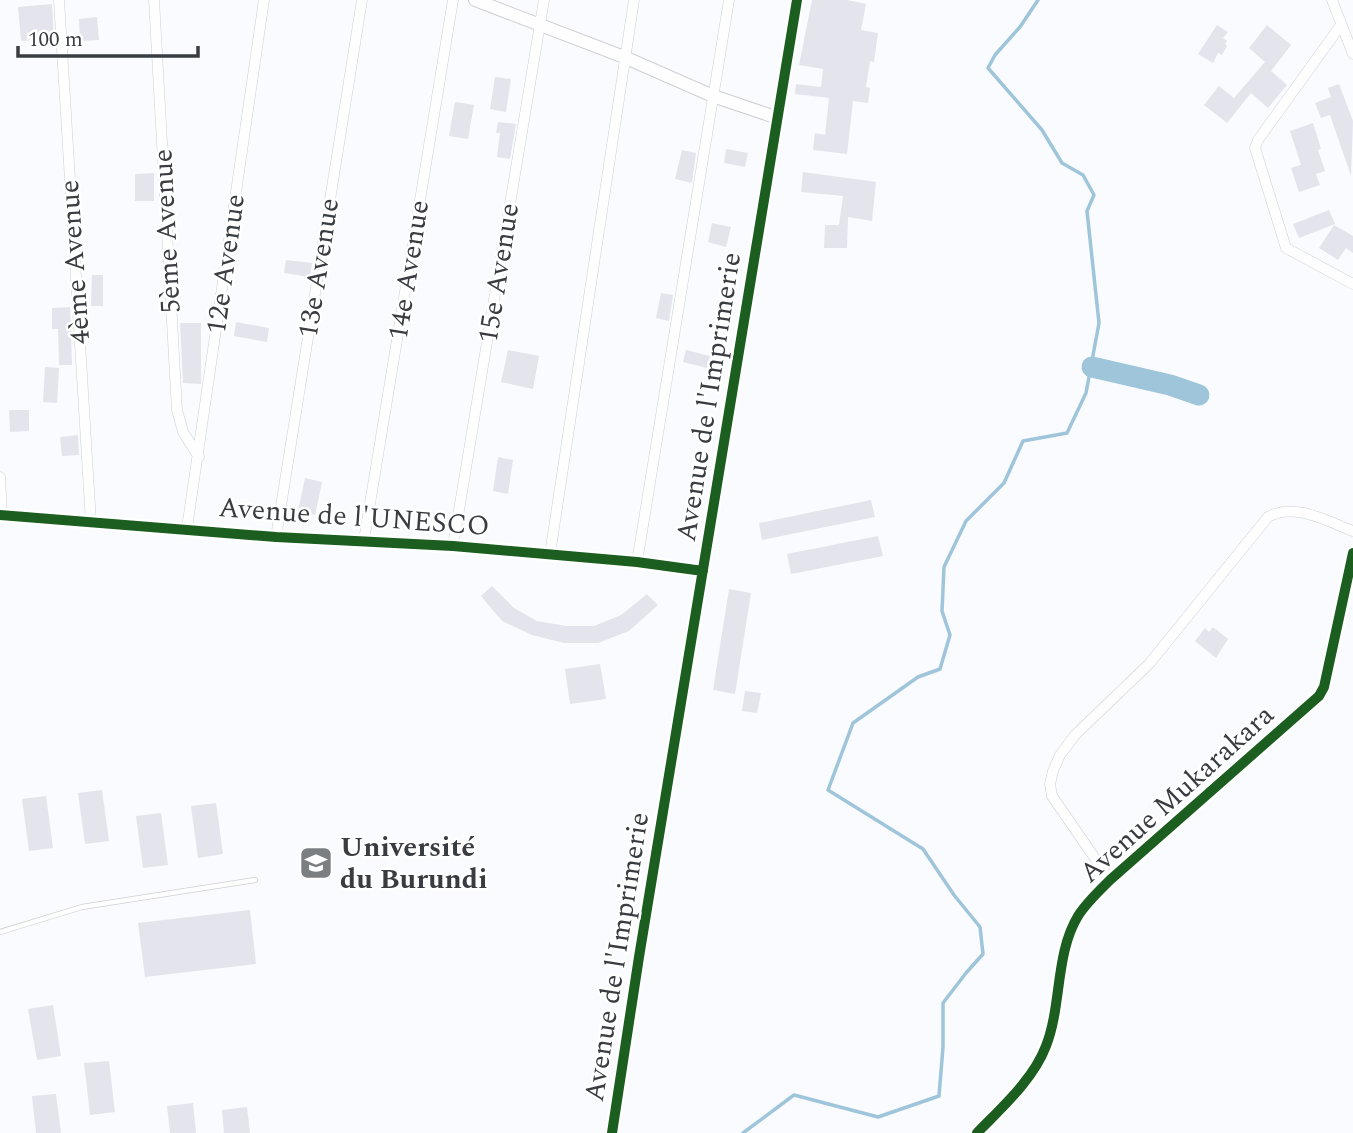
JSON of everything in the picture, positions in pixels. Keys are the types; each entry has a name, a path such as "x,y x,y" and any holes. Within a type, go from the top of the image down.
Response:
{"street":[{"name":"4ème Avenue","path":"59,0 91,523"},
{"name":"5ème Avenue","path":"154,0 177,410 183,432 199,457"},
{"name":"12e Avenue","path":"187,528 264,0"},
{"name":"13e Avenue","path":"276,537 362,0"},
{"name":"14e Avenue","path":"364,540 453,0"},
{"path":"475,0 624,57 713,96 778,118"},
{"name":"15e Avenue","path":"453,546 544,0"},
{"path":"550,554 634,0"},
{"path":"637,562 729,0"},
{"name":"Avenue de l'Imprimerie","path":"612,1133 797,0"},
{"path":"1332,0 1353,54"},
{"path":"1343,0 1340,21 1255,148 1286,248 1353,284"},
{"path":"0,477 1,515"},
{"path":"1110,880 1052,796 1050,784 1060,755 1074,735 1149,664 1268,517 1284,510 1294,511 1353,531"},
{"name":"Avenue de l'UNESCO","path":"1,515 276,537 453,546 637,562 704,571"},
{"name":"Avenue Mukarakara","path":"977,1133 1031,1074 1046,1048 1052,1028 1065,949 1079,914 1110,880 1319,696 1324,687 1353,553"}],"lane":[{"path":"0,932 82,907 255,880"}],"building":[{"path":"812,0 847,0 866,4 861,30 878,33 874,62 870,61 866,87 870,88 868,103 853,101 847,154 813,150 815,133 825,135 829,98 795,94 796,84 821,87 823,69 799,65"},
{"path":"52,4 54,38 21,41 18,7"},
{"path":"97,17 99,40 80,41 79,19"},
{"path":"1217,25 1228,32 1223,38 1227,41 1227,46 1222,55 1218,53 1213,63 1198,54"},
{"path":"1267,25 1291,45 1271,71 1287,85 1268,108 1251,93 1227,123 1204,105 1219,86 1234,98 1265,62 1249,48"},
{"path":"495,77 511,79 506,112 490,109"},
{"path":"1339,84 1353,121 1351,176 1330,115 1321,118 1315,103 1331,97 1328,88"},
{"path":"455,102 474,105 468,139 449,136"},
{"path":"498,122 516,124 510,159 497,157 500,133 496,133"},
{"path":"1313,123 1325,171 1316,174 1320,185 1299,192 1291,168 1301,165 1290,131"},
{"path":"726,149 748,153 745,167 724,163"},
{"path":"682,150 696,153 692,183 675,179"},
{"path":"803,172 876,182 872,221 848,217 847,248 824,248 825,225 839,225 843,196 801,192"},
{"path":"154,173 154,201 135,201 135,174"},
{"path":"1329,210 1335,224 1299,238 1293,224"},
{"path":"712,223 731,227 726,247 708,242"},
{"path":"1334,225 1353,236 1353,253 1346,248 1338,260 1319,248"},
{"path":"286,260 312,263 310,277 284,273"},
{"path":"92,275 103,275 103,306 91,306"},
{"path":"661,293 673,295 669,321 656,318"},
{"path":"70,307 72,365 59,365 58,329 52,329 52,308"},
{"path":"236,322 269,328 267,342 234,336"},
{"path":"180,323 201,323 201,384 183,383"},
{"path":"508,350 539,356 533,389 501,382"},
{"path":"686,350 710,356 707,368 683,362"},
{"path":"45,367 59,368 57,403 43,402"},
{"path":"9,410 29,410 29,431 10,432"},
{"path":"78,435 79,455 62,456 60,437"},
{"path":"498,457 513,460 508,494 493,491"},
{"path":"305,478 322,482 315,515 298,511"},
{"path":"871,500 875,517 762,540 759,523"},
{"path":"878,536 883,556 791,574 787,554"},
{"path":"492,586 514,608 537,621 566,626 594,626 621,615 647,594 658,605 629,631 598,643 564,643 532,635 502,621 481,596"},
{"path":"729,589 751,593 735,694 713,690"},
{"path":"1213,627 1228,639 1216,658 1195,641 1205,628 1209,632"},
{"path":"600,664 606,699 570,704 565,669"},
{"path":"745,691 761,693 757,713 742,711"},
{"path":"102,790 109,841 85,844 78,793"},
{"path":"46,796 53,848 29,851 22,799"},
{"path":"216,803 223,854 198,858 191,806"},
{"path":"161,813 168,865 143,868 136,816"},
{"path":"250,910 256,964 145,977 138,923"},
{"path":"53,1005 61,1056 37,1060 28,1009"},
{"path":"109,1061 115,1112 90,1115 84,1063"},
{"path":"56,1094 61,1133 36,1133 32,1096"},
{"path":"193,1103 196,1133 170,1133 167,1106"},
{"path":"247,1107 250,1133 224,1133 222,1110"}],"waterway":[{"path":"743,1133 794,1095 878,1117 939,1096 943,1003 983,954 980,927 954,895 923,849 828,790 853,723 918,677 940,669 950,635 942,611 944,567 966,521 1004,483 1023,441 1067,433 1086,393 1099,323 1087,211 1094,195 1083,175 1062,163 1042,130 988,68 1038,0"},
{"path":"1092,367 1170,385 1199,395"}],"cycle path":[{"path":"612,1133 797,0"},
{"path":"0,515 276,537 453,546 637,562 703,571"},
{"path":"977,1133 1016,1092 1033,1070 1046,1046 1055,1014 1066,947 1071,931 1085,906 1110,880 1319,696 1324,687 1353,553"}],"place":[{"name":"Université du Burundi","path":"316,863"}]}
